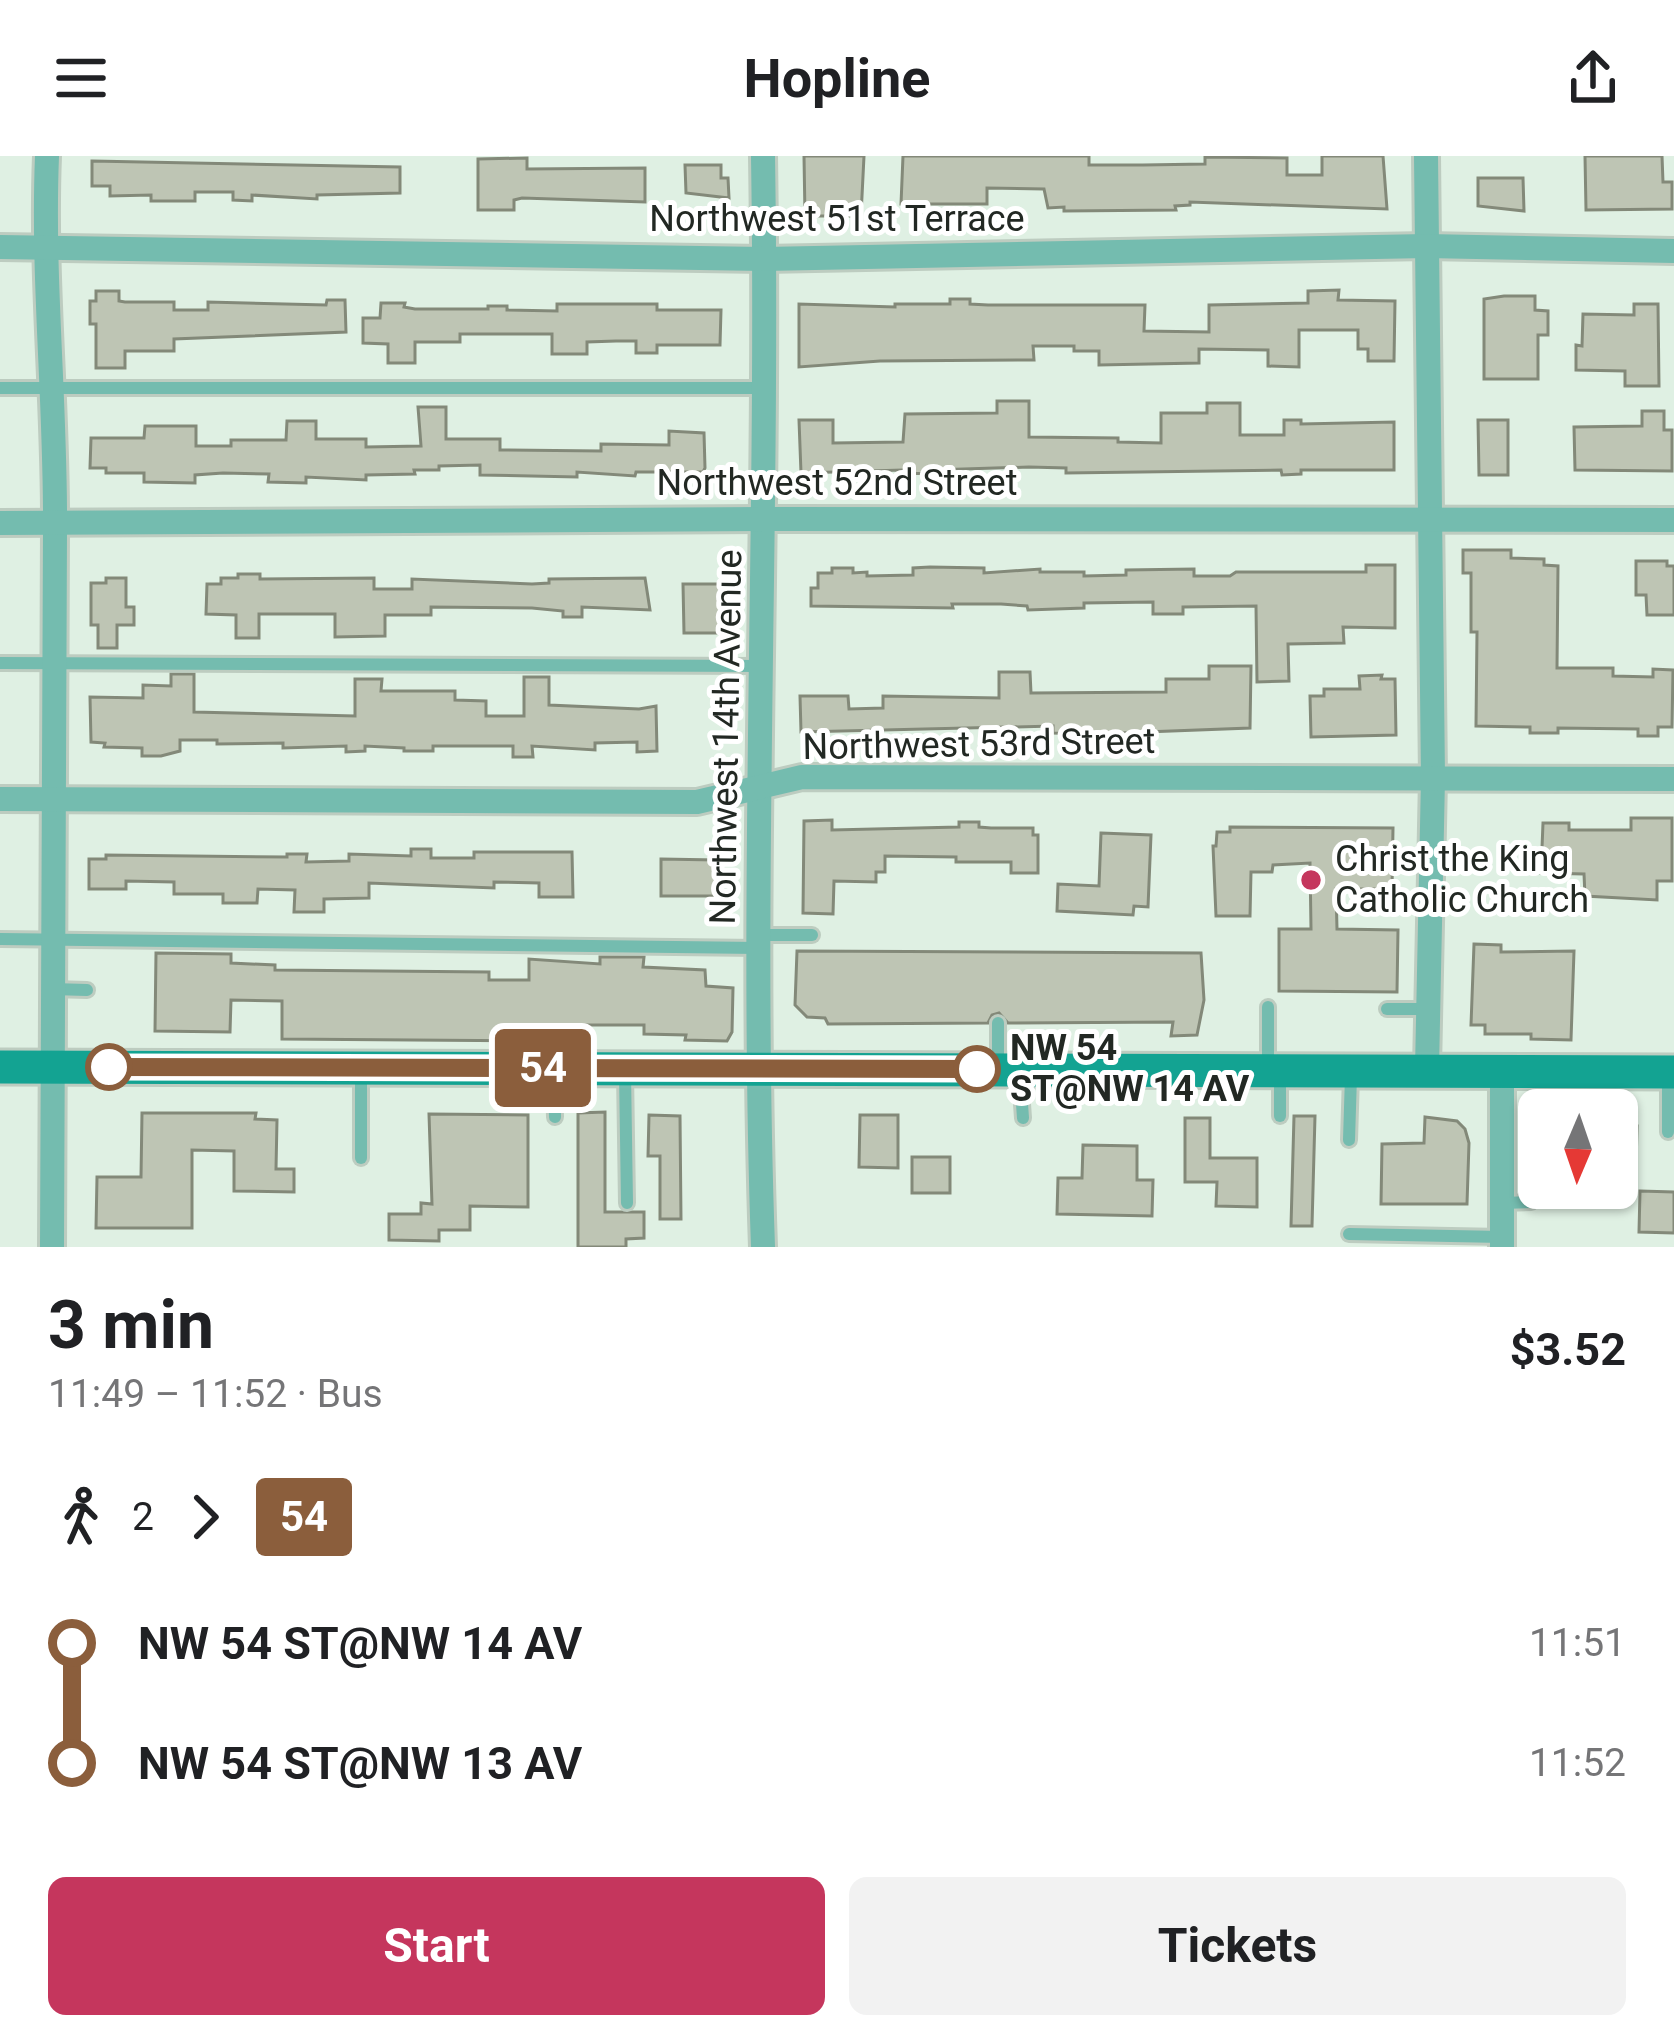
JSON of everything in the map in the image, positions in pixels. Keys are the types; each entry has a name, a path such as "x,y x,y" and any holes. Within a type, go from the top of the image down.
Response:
{"main road":[{"path":"0,1067 1671,1072"}],"street":[{"path":"47,156 44,247 56,524 52,1247"},
{"name":"Northwest 14th Avenue","path":"763,156 765,519 757,1068 763,1247"},
{"path":"1426,156 1433,778 1427,1069"},
{"name":"Northwest 51st Terrace","path":"0,247 764,259 1426,246 1674,251"},
{"name":"Northwest 52nd Street","path":"0,524 1674,520"},
{"name":"Northwest 53rd Street","path":"0,799 698,802 802,777 1674,779"},
{"path":"1502,1069 1502,1242"}],"lane":[{"path":"0,388 765,388"},
{"path":"0,663 763,666"},
{"path":"0,939 758,942 812,935"},
{"path":"51,989 87,990"},
{"path":"1268,1007 1280,1116"},
{"path":"1387,1009 1429,1009"},
{"path":"998,1023 1023,1118"},
{"path":"361,1068 361,1158"},
{"path":"554,1068 555,1117"},
{"path":"625,1068 627,1203"},
{"path":"1349,1140 1351,1069"},
{"path":"1668,1132 1671,1072"},
{"path":"1502,1202 1518,1202"},
{"path":"1349,1234 1502,1242"}],"building":[{"path":"804,156 864,156 861,216 805,216"},
{"path":"903,156 1089,156 1089,165 1205,164 1205,157 1287,158 1287,175 1322,175 1322,156 1383,156 1387,209 1190,202 1175,206 1176,210 1064,211 1064,207 1048,208 1044,189 987,188 987,204 901,204"},
{"path":"1585,156 1662,156 1663,182 1672,182 1672,209 1586,210"},
{"path":"527,158 527,169 645,168 645,202 522,198 514,200 514,210 478,210 478,159"},
{"path":"92,161 400,167 400,193 317,195 317,199 252,195 252,201 233,200 233,192 195,192 195,201 151,201 151,195 110,196 110,186 92,186"},
{"path":"685,165 721,165 721,178 728,178 729,198 686,193"},
{"path":"1478,178 1523,178 1524,211 1478,206"},
{"path":"1339,290 1338,300 1395,301 1394,361 1368,361 1368,349 1358,349 1358,330 1299,330 1299,367 1268,366 1268,350 1199,349 1199,363 1099,365 1099,351 1033,346 1034,360 799,367 799,304 895,307 970,299 970,304 988,305 1145,305 1144,331 1209,332 1209,305 1308,303 1308,291"},
{"path":"96,291 119,291 119,301 125,302 174,302 174,310 208,310 208,302 326,305 327,300 345,300 346,332 174,339 174,351 125,351 125,368 96,368 96,324 90,324 90,301 96,301"},
{"path":"1535,296 1535,310 1548,311 1548,335 1538,335 1538,379 1484,379 1484,299"},
{"path":"381,303 405,303 404,307 415,309 507,306 507,310 557,311 557,304 657,304 657,310 721,310 720,345 657,345 657,353 636,353 636,341 587,342 587,354 552,354 552,334 460,334 460,342 415,342 415,363 388,363 388,344 363,343 363,318 380,318"},
{"path":"1634,304 1658,304 1659,386 1625,386 1625,371 1576,370 1583,314 1634,315"},
{"path":"997,401 1029,401 1029,437 1118,438 1118,442 1161,443 1161,413 1207,413 1207,403 1240,403 1240,435 1284,435 1284,420 1301,420 1301,424 1394,422 1394,470 1301,470 1301,474 1282,475 1281,470 1066,473 1066,468 1029,467 934,470 934,474 902,470 801,473 799,420 833,420 833,443 903,442 905,414 997,413"},
{"path":"418,407 446,407 446,439 500,439 500,450 601,451 601,444 669,445 669,431 704,433 705,468 703,472 636,472 635,476 577,472 577,477 480,475 480,465 439,466 439,470 414,470 415,474 366,475 366,480 306,477 306,483 268,482 269,474 223,473 195,475 195,483 144,482 144,473 90,468 91,438 144,438 145,426 196,426 196,446 231,446 231,440 286,440 287,421 316,421 316,439 366,439 366,447 421,446"},
{"path":"1642,411 1664,411 1664,430 1672,430 1672,471 1575,470 1574,427 1642,426"},
{"path":"1478,420 1508,420 1508,475 1479,475"},
{"path":"1463,550 1511,550 1511,558 1544,559 1544,565 1558,566 1557,668 1613,668 1613,676 1653,677 1653,669 1673,670 1672,727 1658,727 1658,736 1638,736 1638,729 1558,728 1558,733 1530,733 1530,727 1476,726 1477,632 1471,632 1471,573 1463,573"},
{"path":"1636,561 1667,561 1667,566 1674,566 1674,615 1647,615 1646,595 1636,595"},
{"path":"1366,565 1395,565 1395,628 1343,627 1344,643 1288,644 1289,681 1257,682 1256,606 1183,607 1183,614 1153,614 1153,602 1028,610 1027,606 1001,604 811,606 811,588 818,588 818,573 832,573 832,568 853,568 853,573 867,572 867,576 913,575 913,568 930,567 984,568 984,573 1040,569 1084,572 1084,576 1194,569 1194,576 1230,576 1236,572 1366,572"},
{"path":"238,574 260,574 260,579 374,578 374,589 412,589 412,579 532,584 549,583 549,579 645,578 650,610 582,607 582,617 563,617 563,611 532,608 431,607 431,615 385,615 385,636 335,637 335,614 259,614 259,638 236,638 236,615 206,614 207,584 221,584 221,578 238,578"},
{"path":"106,578 126,578 126,607 134,607 134,625 117,625 117,648 98,648 98,625 91,625 91,583 106,583"},
{"path":"683,584 721,584 721,633 684,633"},
{"path":"1209,666 1251,666 1250,728 1092,734 1053,733 1053,726 801,732 800,696 848,696 849,709 883,708 883,696 999,698 999,672 1030,672 1031,693 1166,692 1166,679 1209,679"},
{"path":"171,674 194,674 194,712 355,716 355,679 382,679 381,691 455,691 455,700 486,701 486,716 524,716 524,677 549,677 549,705 656,706 657,751 637,752 637,742 595,743 595,750 532,746 533,757 513,757 513,746 433,746 433,751 404,751 365,746 365,751 346,752 346,746 283,748 283,743 180,740 180,751 142,756 142,748 91,742 90,697 143,698 143,685 171,686"},
{"path":"1382,675 1381,679 1395,679 1396,735 1311,737 1310,696 1324,696 1324,689 1360,689 1359,676"},
{"path":"1631,818 1672,818 1672,881 1657,881 1657,900 1585,896 1584,874 1541,873 1543,823 1569,823 1569,830 1631,830"},
{"path":"832,820 832,830 959,827 959,822 1033,828 1033,835 1038,835 1038,873 1011,873 1011,862 885,856 885,872 876,872 876,882 834,881 833,914 803,913 804,821"},
{"path":"1230,827 1393,828 1392,889 1336,889 1337,929 1398,930 1397,992 1279,991 1279,929 1311,929 1310,863 1273,865 1272,872 1251,872 1250,916 1216,916 1213,846 1217,832 1230,832"},
{"path":"1101,833 1151,835 1148,907 1134,906 1133,915 1057,911 1058,884 1099,886"},
{"path":"411,849 431,849 431,858 474,858 474,852 572,852 573,897 539,897 539,883 494,882 494,888 369,883 369,898 324,899 324,912 294,912 295,890 258,889 257,903 223,903 223,894 174,894 174,882 126,881 126,889 89,889 89,859 106,859 106,855 307,854 306,862 349,861 349,854 411,856"},
{"path":"661,859 716,860 716,896 661,896"},
{"path":"1474,944 1501,945 1501,952 1574,951 1571,1040 1485,1034 1485,1025 1471,1025"},
{"path":"797,951 1201,953 1204,1000 1197,1035 1171,1036 1173,1022 1008,1023 999,1013 988,1023 828,1024 825,1018 807,1017 795,1005"},
{"path":"156,953 231,954 231,963 275,965 275,970 489,972 489,980 529,980 529,959 600,964 600,957 644,957 643,967 705,970 706,986 733,988 732,1032 727,1041 685,1040 686,1035 644,1034 644,1025 575,1025 575,1032 545,1030 540,1041 282,1039 282,1001 231,1000 230,1032 155,1031"},
{"path":"605,1112 605,1212 644,1212 644,1238 626,1239 626,1247 578,1247 578,1113"},
{"path":"142,1113 256,1113 255,1119 277,1120 276,1169 294,1169 294,1192 234,1191 234,1151 192,1150 192,1228 96,1228 97,1177 141,1177"},
{"path":"429,1114 528,1115 528,1207 470,1206 470,1230 439,1230 439,1241 389,1240 389,1214 421,1214 421,1203 432,1204"},
{"path":"649,1115 680,1116 681,1219 660,1219 660,1156 648,1156"},
{"path":"860,1115 898,1115 898,1168 859,1167"},
{"path":"1294,1116 1315,1116 1312,1226 1291,1226"},
{"path":"1425,1117 1457,1121 1465,1129 1469,1143 1467,1204 1381,1204 1382,1144 1424,1143"},
{"path":"1185,1118 1210,1118 1210,1158 1257,1158 1257,1207 1216,1206 1217,1182 1185,1182"},
{"path":"1083,1145 1137,1146 1137,1180 1153,1180 1152,1216 1057,1214 1058,1178 1082,1178"},
{"path":"912,1157 950,1157 950,1193 912,1193"},
{"path":"1640,1191 1674,1192 1674,1233 1639,1232"}],"bus line":[{"name":"54","path":"109,1067 977,1069"}],"place":[{"name":"Christ the King Catholic Church","path":"1311,880"},
{"name":"NW 54 ST@NW 14 AV","path":"977,1069"}]}
